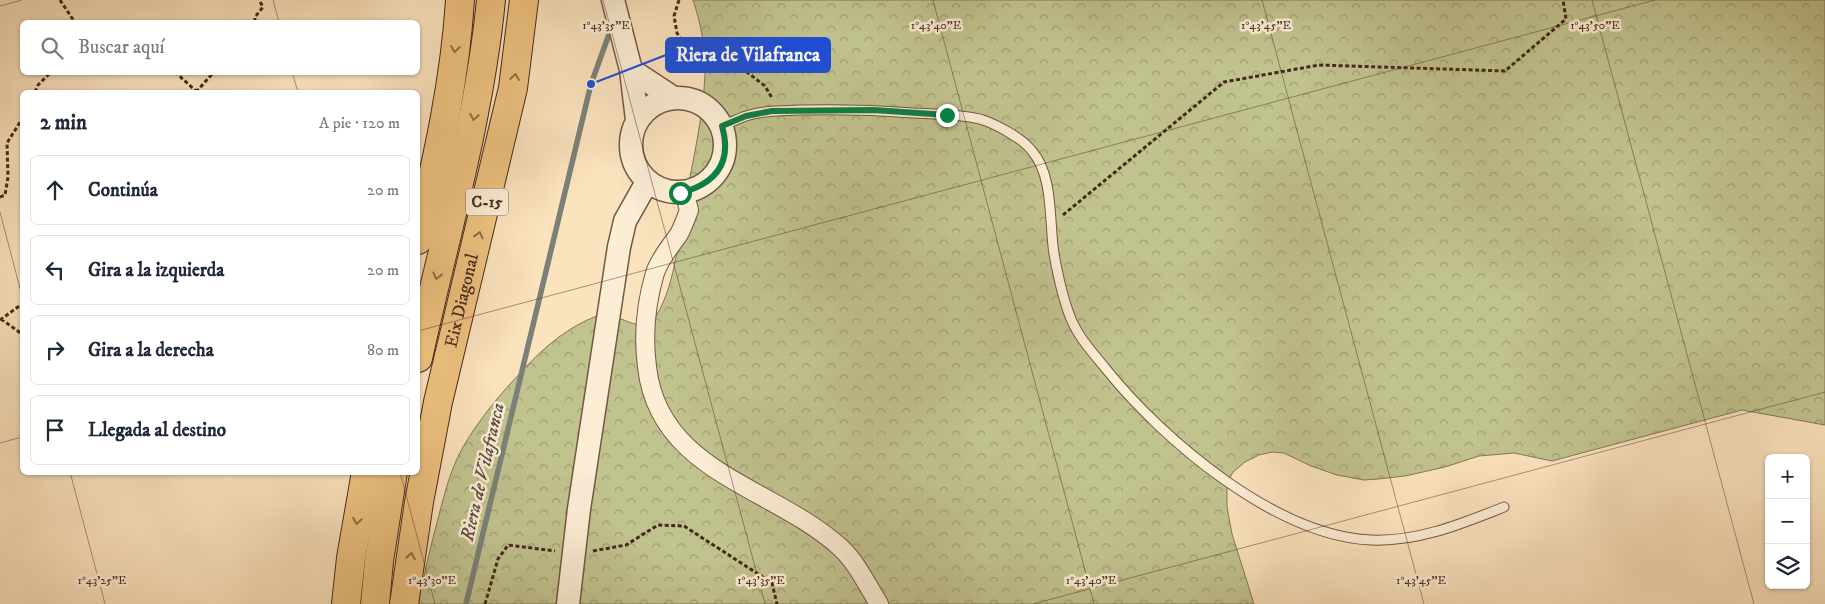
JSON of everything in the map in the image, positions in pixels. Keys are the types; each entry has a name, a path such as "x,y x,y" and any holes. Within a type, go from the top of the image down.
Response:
{"highway":[{"path":"420,231 452,81 460,0"},
{"name":"Eix Diagonal","path":"420,349 472,124 484,58 491,0"},
{"name":"Eix Diagonal","path":"404,604 419,502 438,402 514,88 524,0"},
{"path":"346,604 351,558 365,475"},
{"path":"375,604 379,561 393,475"}],"street":[{"path":"612,0 632,70 637,120"},
{"path":"632,70 672,97"},
{"path":"672,97 690,98 705,105 713,112 722,126 726,139 725,155 718,171 708,182 684,192 662,190 647,182 640,175 632,160 631,135 637,120 656,102 672,97"},
{"path":"568,604 619,247 625,220 647,182"},
{"path":"684,192 689,210 679,234 662,257 656,271 649,304 645,353 648,382 654,402 675,436 698,457 816,528 842,548 879,604"}],"lane":[{"path":"722,126 746,116 772,111 874,110 981,119 1010,133 1032,151 1046,175 1054,255 1063,295 1072,320 1086,344 1126,394 1201,461 1243,493 1292,518 1333,535 1370,540 1408,539 1456,525 1504,507"}],"path":[{"path":"60,0 73,20"},
{"path":"255,20 255,17 263,7 259,0"},
{"path":"679,0 674,16 677,33 686,47 707,60 739,66 765,86 772,98 772,111"},
{"path":"1051,225 1224,82 1319,66 1505,71 1566,19 1563,0"},
{"path":"35,90 48,75"},
{"path":"178,75 194,90"},
{"path":"198,90 211,75"},
{"path":"0,198 5,195 8,178 7,143 20,122"},
{"path":"20,305 0,320 20,333"},
{"path":"485,604 498,559 508,544 574,554 626,545 658,525 684,526 772,583 777,604"}],"green space":[{"path":"693,0 1825,0 1825,425 1742,410 1552,461 1514,453 1479,456 1445,467 1405,476 1364,480 1337,475 1311,466 1284,453 1272,452 1259,455 1245,462 1233,472 1227,483 1227,507 1232,534 1254,604 418,604 433,537 452,472 470,436 499,397 539,353 557,338 587,320 597,316 609,315 635,324 644,325 652,322 660,310 671,280 704,91 704,46 701,27"}],"waterway":[{"name":"Riera de Vilafranca","path":"466,604 591,84 612,26"}],"place":[{"name":"Riera de Vilafranca","path":"591,84"}],"route":[{"path":"680,193 708,182 718,171 725,155 726,139 722,126 746,116 772,111 822,110 874,110 947,115"}]}
